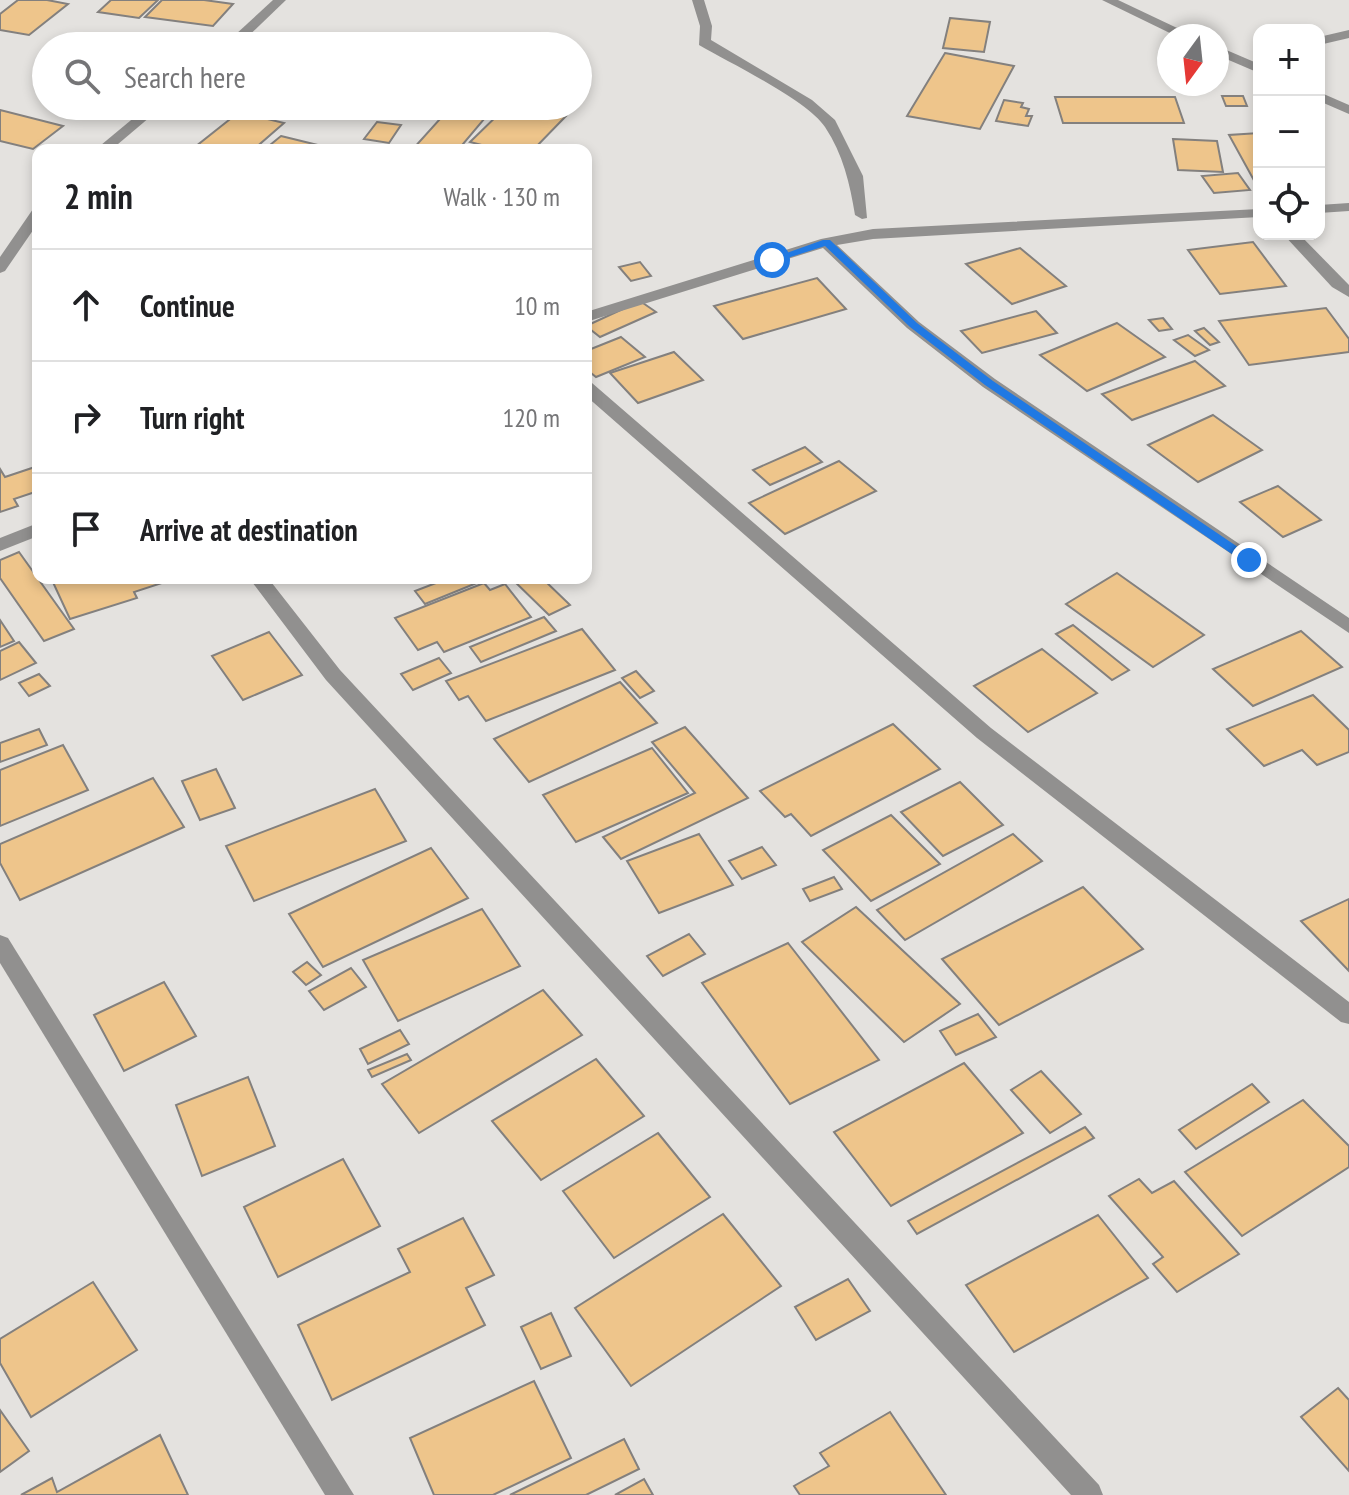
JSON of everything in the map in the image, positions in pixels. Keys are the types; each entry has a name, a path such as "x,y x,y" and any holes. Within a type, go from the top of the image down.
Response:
{"street":[{"path":"258,0 278,2"},
{"path":"698,0 706,26 704,42 807,103 830,123 856,176 862,215"},
{"path":"1108,0 1161,24"},
{"path":"245,32 278,2"},
{"path":"1325,40 1349,34"},
{"path":"1229,55 1253,66"},
{"path":"1325,99 1349,110"},
{"path":"109,144 139,120"},
{"path":"1325,209 1349,207"},
{"path":"592,315 826,242 927,230 1253,213"},
{"path":"0,268 32,221"},
{"path":"1297,240 1337,284 1349,292"},
{"path":"826,242 913,325 989,383 1349,627"},
{"path":"592,392 984,733 1349,1015"},
{"path":"0,545 32,532"},
{"path":"263,584 333,675 1089,1495"},
{"path":"0,944 340,1495"}],"building":[{"path":"18,0 68,4 29,35 0,30 0,14"},
{"path":"111,0 158,0 139,18 98,12"},
{"path":"162,0 233,4 213,26 145,17"},
{"path":"950,18 990,22 984,52 943,48"},
{"path":"945,53 1014,66 980,129 907,116"},
{"path":"1222,96 1243,96 1247,106 1226,106"},
{"path":"1055,97 1175,97 1184,123 1063,123"},
{"path":"1004,100 1023,103 1021,107 1029,109 1026,116 1032,116 1028,126 996,121"},
{"path":"0,110 63,126 40,144 32,144 32,149 0,141"},
{"path":"229,120 284,123 260,144 199,144"},
{"path":"439,120 483,120 463,144 417,144"},
{"path":"493,120 562,120 539,144 470,142"},
{"path":"377,122 401,125 389,143 364,139"},
{"path":"1253,133 1253,179 1229,135"},
{"path":"281,136 314,144 271,144"},
{"path":"1173,139 1217,141 1223,172 1178,170"},
{"path":"1238,173 1250,190 1214,193 1202,176"},
{"path":"1253,242 1286,286 1220,294 1188,250"},
{"path":"1020,248 1066,286 1012,304 966,264"},
{"path":"640,262 651,276 631,281 619,267"},
{"path":"817,278 846,309 743,339 714,306"},
{"path":"640,301 656,312 600,337 592,331 592,323"},
{"path":"1326,308 1349,339 1349,352 1249,365 1219,321"},
{"path":"1036,311 1057,333 982,353 961,331"},
{"path":"1163,318 1172,329 1159,331 1149,320"},
{"path":"1117,323 1165,357 1087,391 1040,355"},
{"path":"1204,328 1219,342 1210,345 1195,331"},
{"path":"1188,335 1209,350 1195,356 1174,340"},
{"path":"621,337 645,357 596,377 592,374 592,349"},
{"path":"674,352 703,380 638,403 610,373"},
{"path":"1195,361 1225,386 1132,420 1102,394"},
{"path":"1213,415 1262,450 1198,482 1148,445"},
{"path":"805,447 822,462 770,485 753,470"},
{"path":"839,461 876,491 785,534 749,503"},
{"path":"32,468 32,493 14,499 18,506 0,512 0,469 5,477"},
{"path":"1278,486 1321,520 1283,537 1240,502"},
{"path":"19,552 32,570 32,584 42,584 74,629 44,641 0,578 0,560"},
{"path":"1117,573 1204,635 1153,667 1066,604"},
{"path":"54,584 159,584 134,592 137,598 70,619"},
{"path":"433,584 474,584 425,604 415,591"},
{"path":"481,584 490,590 505,584 531,617 444,652 437,642 418,650 395,618"},
{"path":"517,584 548,584 570,605 549,615"},
{"path":"544,617 556,631 481,662 470,647"},
{"path":"0,620 14,641 0,647"},
{"path":"1073,625 1129,670 1112,680 1056,634"},
{"path":"582,629 615,670 486,721 468,696 459,700 446,681"},
{"path":"1301,631 1342,667 1253,706 1213,669"},
{"path":"269,632 302,675 243,700 212,656"},
{"path":"19,642 36,663 0,680 0,651"},
{"path":"1042,649 1097,693 1028,732 974,686"},
{"path":"439,658 451,673 413,690 401,674"},
{"path":"636,671 654,691 640,698 622,678"},
{"path":"39,674 50,686 29,696 19,683"},
{"path":"620,682 657,723 529,782 494,739"},
{"path":"1313,695 1349,730 1349,752 1317,765 1302,750 1264,766 1227,729"},
{"path":"893,724 940,769 811,836 791,814 785,817 760,791"},
{"path":"685,727 748,798 621,859 603,837 695,793 652,742"},
{"path":"39,729 47,745 0,762 0,743"},
{"path":"63,745 88,790 0,826 0,770"},
{"path":"652,748 688,793 576,842 543,795"},
{"path":"216,769 235,808 200,820 182,781"},
{"path":"153,778 184,827 20,900 0,863 0,844"},
{"path":"960,782 1003,825 943,856 901,812"},
{"path":"375,789 406,841 254,901 226,846"},
{"path":"891,815 940,864 871,901 823,850"},
{"path":"699,834 733,885 659,913 627,861"},
{"path":"1013,834 1042,861 905,940 877,910"},
{"path":"762,847 776,865 742,879 729,861"},
{"path":"431,848 468,898 323,967 289,914"},
{"path":"834,877 842,889 810,901 803,889"},
{"path":"1083,887 1143,949 999,1025 942,959"},
{"path":"1349,899 1349,971 1301,921"},
{"path":"856,907 960,1004 904,1042 802,942"},
{"path":"482,909 520,966 398,1021 363,960"},
{"path":"689,934 705,954 663,976 647,956"},
{"path":"788,943 879,1060 790,1104 702,983"},
{"path":"307,962 321,975 306,985 293,972"},
{"path":"351,968 366,987 324,1010 309,991"},
{"path":"164,982 196,1036 124,1071 94,1015"},
{"path":"543,990 582,1035 419,1133 382,1084"},
{"path":"978,1014 996,1037 956,1055 940,1031"},
{"path":"400,1030 409,1044 368,1064 360,1049"},
{"path":"407,1054 411,1060 372,1077 368,1070"},
{"path":"596,1059 644,1116 541,1180 492,1121"},
{"path":"964,1063 1023,1133 891,1206 834,1132"},
{"path":"1041,1071 1081,1114 1050,1133 1011,1090"},
{"path":"248,1077 275,1146 202,1176 176,1105"},
{"path":"1252,1084 1269,1102 1196,1149 1179,1130"},
{"path":"1303,1100 1349,1146 1349,1167 1242,1236 1185,1172"},
{"path":"1085,1127 1094,1138 917,1234 908,1221"},
{"path":"658,1133 710,1197 614,1258 563,1191"},
{"path":"343,1159 380,1226 278,1277 244,1207"},
{"path":"1139,1179 1152,1193 1174,1181 1239,1254 1177,1292 1153,1264 1163,1257 1109,1196"},
{"path":"723,1214 781,1286 631,1386 575,1308"},
{"path":"1098,1215 1148,1278 1014,1352 966,1285"},
{"path":"463,1218 494,1275 466,1288 485,1325 332,1400 298,1325 410,1272 398,1249"},
{"path":"848,1279 870,1311 816,1340 795,1307"},
{"path":"93,1282 137,1350 31,1417 0,1363 0,1339"},
{"path":"551,1313 571,1356 541,1369 521,1327"},
{"path":"534,1381 571,1458 493,1495 434,1495 410,1438"},
{"path":"1338,1388 1349,1400 1349,1471 1301,1417"},
{"path":"0,1410 29,1451 0,1472"},
{"path":"890,1412 946,1495 800,1495 794,1486 829,1466 820,1453"},
{"path":"160,1435 188,1495 21,1495 52,1478 57,1492"},
{"path":"624,1439 639,1469 586,1495 510,1495"},
{"path":"644,1479 653,1495 615,1495"}],"route":[{"path":"772,260 826,242 913,325 989,383 1249,560"}]}
